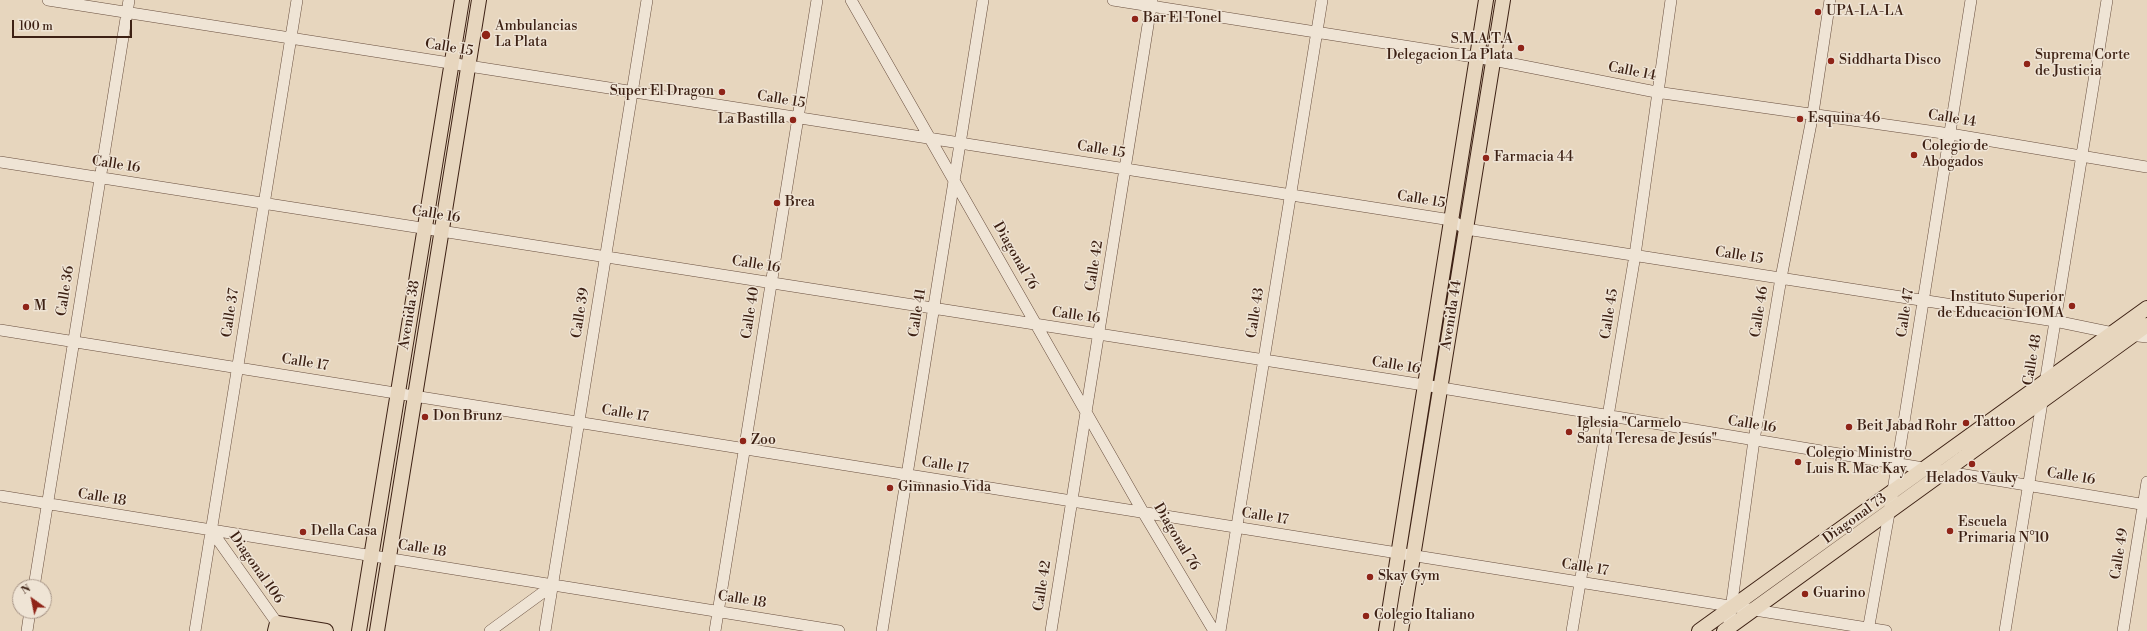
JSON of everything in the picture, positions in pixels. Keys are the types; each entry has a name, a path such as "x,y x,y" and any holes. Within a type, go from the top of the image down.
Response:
{"main road":[{"name":"Avenida 38","path":"359,631 462,0"},
{"name":"Avenida 38","path":"377,631 479,0"},
{"name":"Avenida 44","path":"1386,631 1397,553 1486,0"},
{"name":"Avenida 44","path":"1401,631 1503,0"},
{"name":"Diagonal 73","path":"1699,631 2147,308"},
{"name":"Diagonal 73","path":"1727,630 1890,510 2147,325"},
{"path":"276,627 326,631"}],"street":[{"name":"Calle 15","path":"48,0 1451,220 1466,229 2055,321 2112,333 2147,337"},
{"name":"Calle 36","path":"35,579 129,0"},
{"name":"Calle 37","path":"195,631 297,0"},
{"name":"Calle 39","path":"545,631 647,0"},
{"name":"Calle 40","path":"715,631 817,0"},
{"name":"Diagonal 76","path":"851,0 1087,410 1143,512 1214,631"},
{"name":"Calle 41","path":"882,631 983,0"},
{"name":"Calle 14","path":"1112,0 1152,3 1317,32 1477,57 1656,92 1813,113 2147,166"},
{"name":"Calle 43","path":"1220,631 1322,0"},
{"name":"Calle 45","path":"1572,631 1582,582 1635,255 1656,92 1670,0"},
{"name":"Calle 46","path":"1727,630 1754,440 1781,278 1813,113 1830,0"},
{"name":"Calle 47","path":"1869,630 1924,301 1971,0"},
{"name":"Calle 48","path":"2005,631 2043,383 2055,321 2107,0"},
{"name":"Calle 42","path":"1051,631 1152,3"},
{"name":"Calle 16","path":"0,162 934,308 1038,326 1099,334 1424,385 1924,469 2145,504"},
{"name":"Calle 17","path":"0,330 1582,582 1731,608 1869,630 1886,631"},
{"name":"Calle 49","path":"2123,631 2145,504 2147,482"},
{"name":"Calle 18","path":"0,496 839,631"},
{"name":"Diagonal 106","path":"211,530 276,627"},
{"path":"490,631 553,585"},
{"path":"27,631 29,619"}],"place":[{"name":"UPA-LA-LA","path":"1818,12"},
{"name":"Bar El Tonel","path":"1135,19"},
{"name":"Ambulancias La Plata","path":"486,35"},
{"name":"S.M.A.T.A Delegacion La Plata","path":"1521,48"},
{"name":"Siddharta Disco","path":"1831,61"},
{"name":"Suprema Corte de Justicia","path":"2027,64"},
{"name":"Super El Dragon","path":"722,92"},
{"name":"Esquina 46","path":"1800,119"},
{"name":"La Bastilla","path":"793,120"},
{"name":"Colegio de Abogados","path":"1914,155"},
{"name":"Farmacia 44","path":"1486,158"},
{"name":"Brea","path":"777,203"},
{"name":"Instituto Superior de Educacion IOMA","path":"2072,306"},
{"name":"M","path":"26,307"},
{"name":"Don Brunz","path":"425,417"},
{"name":"Tattoo","path":"1966,423"},
{"name":"Beit Jabad Rohr","path":"1849,427"},
{"name":"Iglesia \"Carmelo Santa Teresa de Jesús\"","path":"1569,432"},
{"name":"Zoo","path":"743,441"},
{"name":"Colegio Ministro Luis R. Mac Kay","path":"1798,462"},
{"name":"Helados Vauky","path":"1972,464"},
{"name":"Gimnasio Vida","path":"890,488"},
{"name":"Escuela Primaria N°10","path":"1950,531"},
{"name":"Della Casa","path":"303,532"},
{"name":"Skay Gym","path":"1370,577"},
{"name":"Guarino","path":"1805,594"},
{"name":"Colegio Italiano","path":"1366,616"}]}
